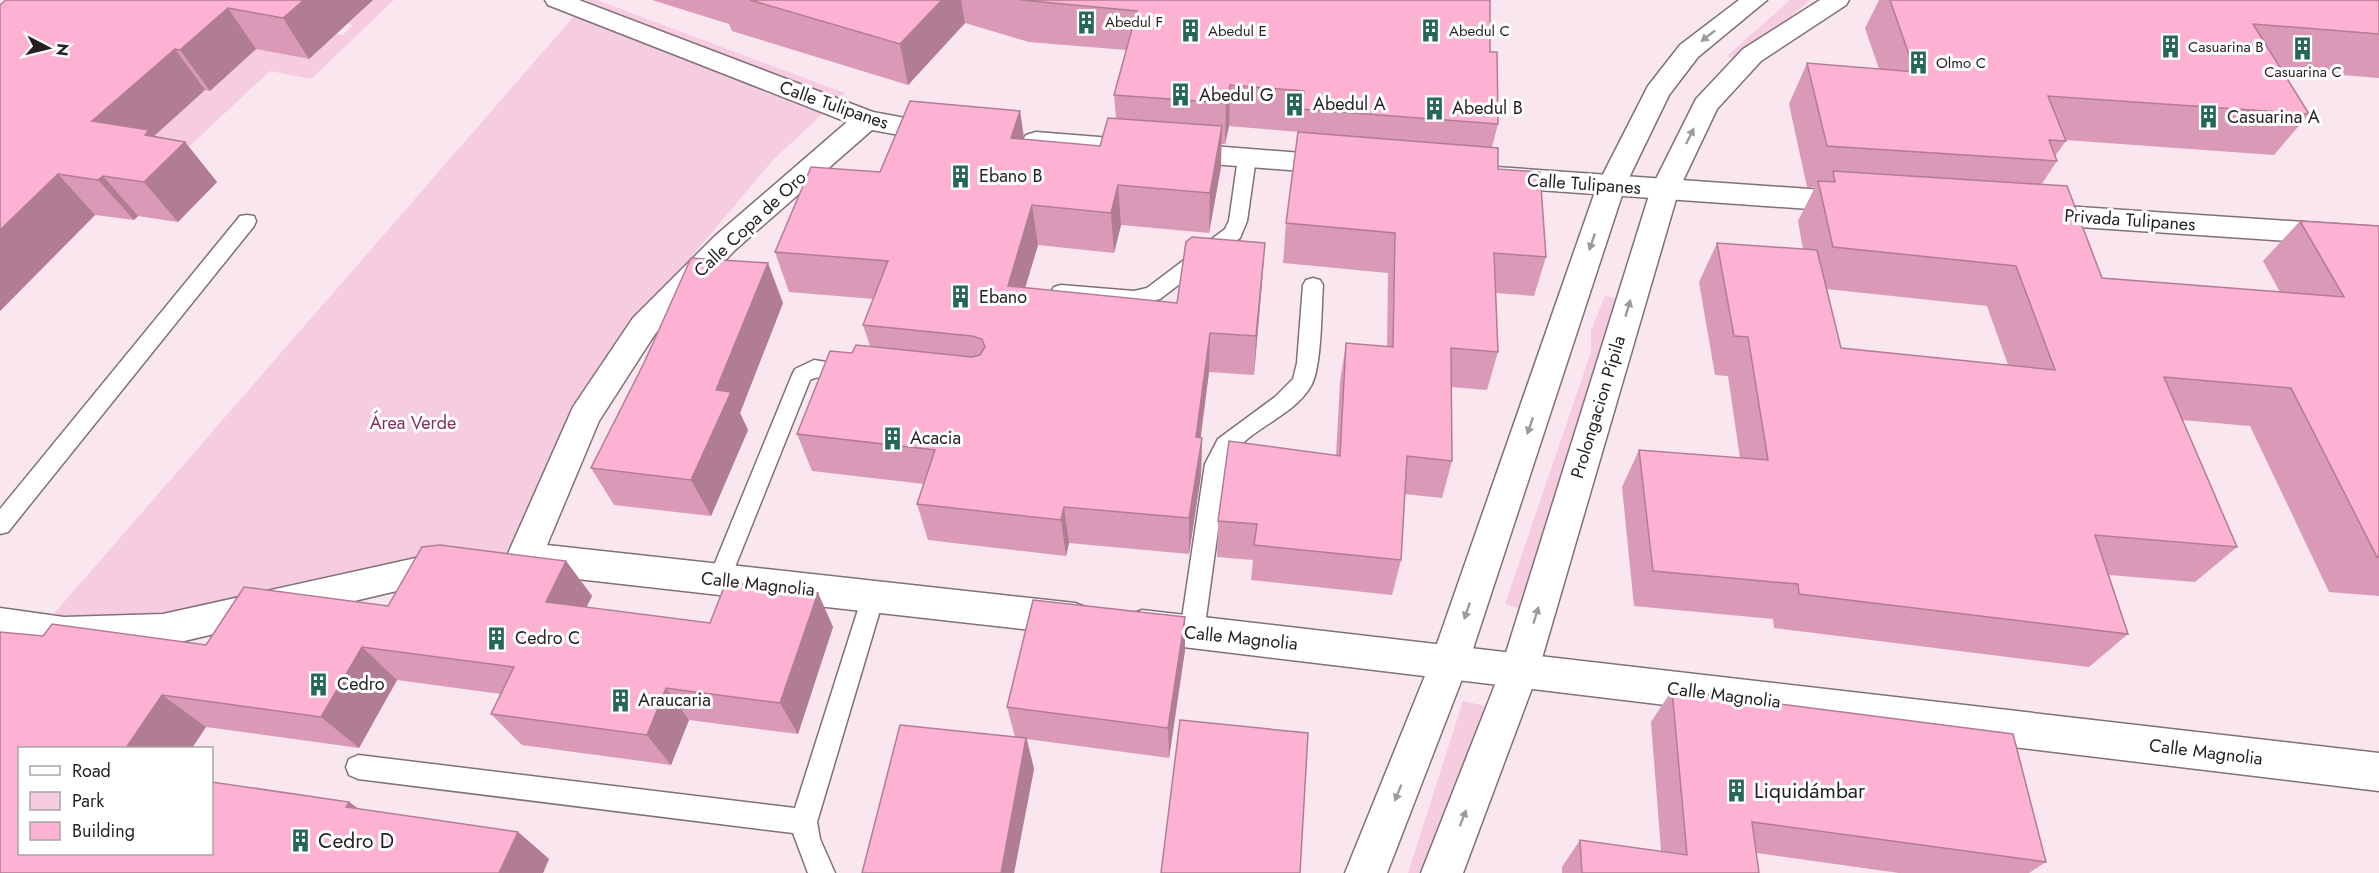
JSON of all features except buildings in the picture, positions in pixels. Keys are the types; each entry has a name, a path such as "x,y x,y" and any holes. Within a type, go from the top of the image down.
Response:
{"street":[{"name":"Calle Tulipanes","path":"557,0 867,120 924,132 972,136"},
{"path":"1366,873 1450,661 1611,186 1657,92 1682,59 1689,51 1755,0"},
{"name":"Prolongacion Pípila","path":"1442,873 1519,672 1665,189 1705,105 1752,55 1837,0"},
{"name":"Calle Copa de Oro","path":"498,560 585,416 644,326 726,243 867,120"},
{"path":"1008,139 1365,167"},
{"name":"Calle Tulipanes","path":"1470,175 1665,189"},
{"path":"1665,189 1879,203"},
{"name":"Privada Tulipanes","path":"2010,212 2379,237"},
{"name":"Calle Magnolia","path":"0,624 64,633 163,630 435,567 498,560 718,580 1450,661 1519,672 2379,772"}],"lane":[{"path":"1046,291 1134,298 1153,294 1233,233 1238,221 1247,158"},
{"path":"0,525 247,221"},
{"path":"1192,632 1215,464 1225,445 1282,403 1302,383 1307,363 1313,285"},
{"path":"718,580 802,375 814,368 873,374"},
{"path":"822,873 807,841 804,822 873,597"},
{"path":"358,767 804,822"}],"green space":[{"path":"373,0 394,0 311,79 270,71 161,173 0,151 174,118 205,90 211,91 252,48 309,59 336,34 343,35 353,25 348,24"},
{"name":"Área Verde","path":"588,0 597,0 845,93 773,160 639,319 511,559 171,636 45,624"},
{"path":"1790,0 1810,0 1739,62 1727,56"},
{"path":"1605,296 1623,300 1640,325 1529,612 1505,604 1591,352 1591,330"},
{"path":"1463,701 1496,708 1448,873 1408,873"}],"place":[{"name":"Abedul F","path":"1087,22"},
{"name":"Abedul E","path":"1190,31"},
{"name":"Abedul C","path":"1431,31"},
{"name":"Casuarina B","path":"2170,47"},
{"name":"Casuarina C","path":"2303,48"},
{"name":"Olmo C","path":"1918,63"},
{"name":"Abedul G","path":"1181,95"},
{"name":"Abedul A","path":"1295,104"},
{"name":"Abedul B","path":"1434,108"},
{"name":"Casuarina A","path":"2209,117"},
{"name":"Ebano B","path":"961,176"},
{"name":"Ebano","path":"961,297"},
{"name":"Acacia","path":"892,438"},
{"name":"Cedro C","path":"497,638"},
{"name":"Cedro","path":"319,684"},
{"name":"Araucaria","path":"620,700"},
{"name":"Liquidámbar","path":"1736,791"},
{"name":"Cedro D","path":"300,841"}]}
